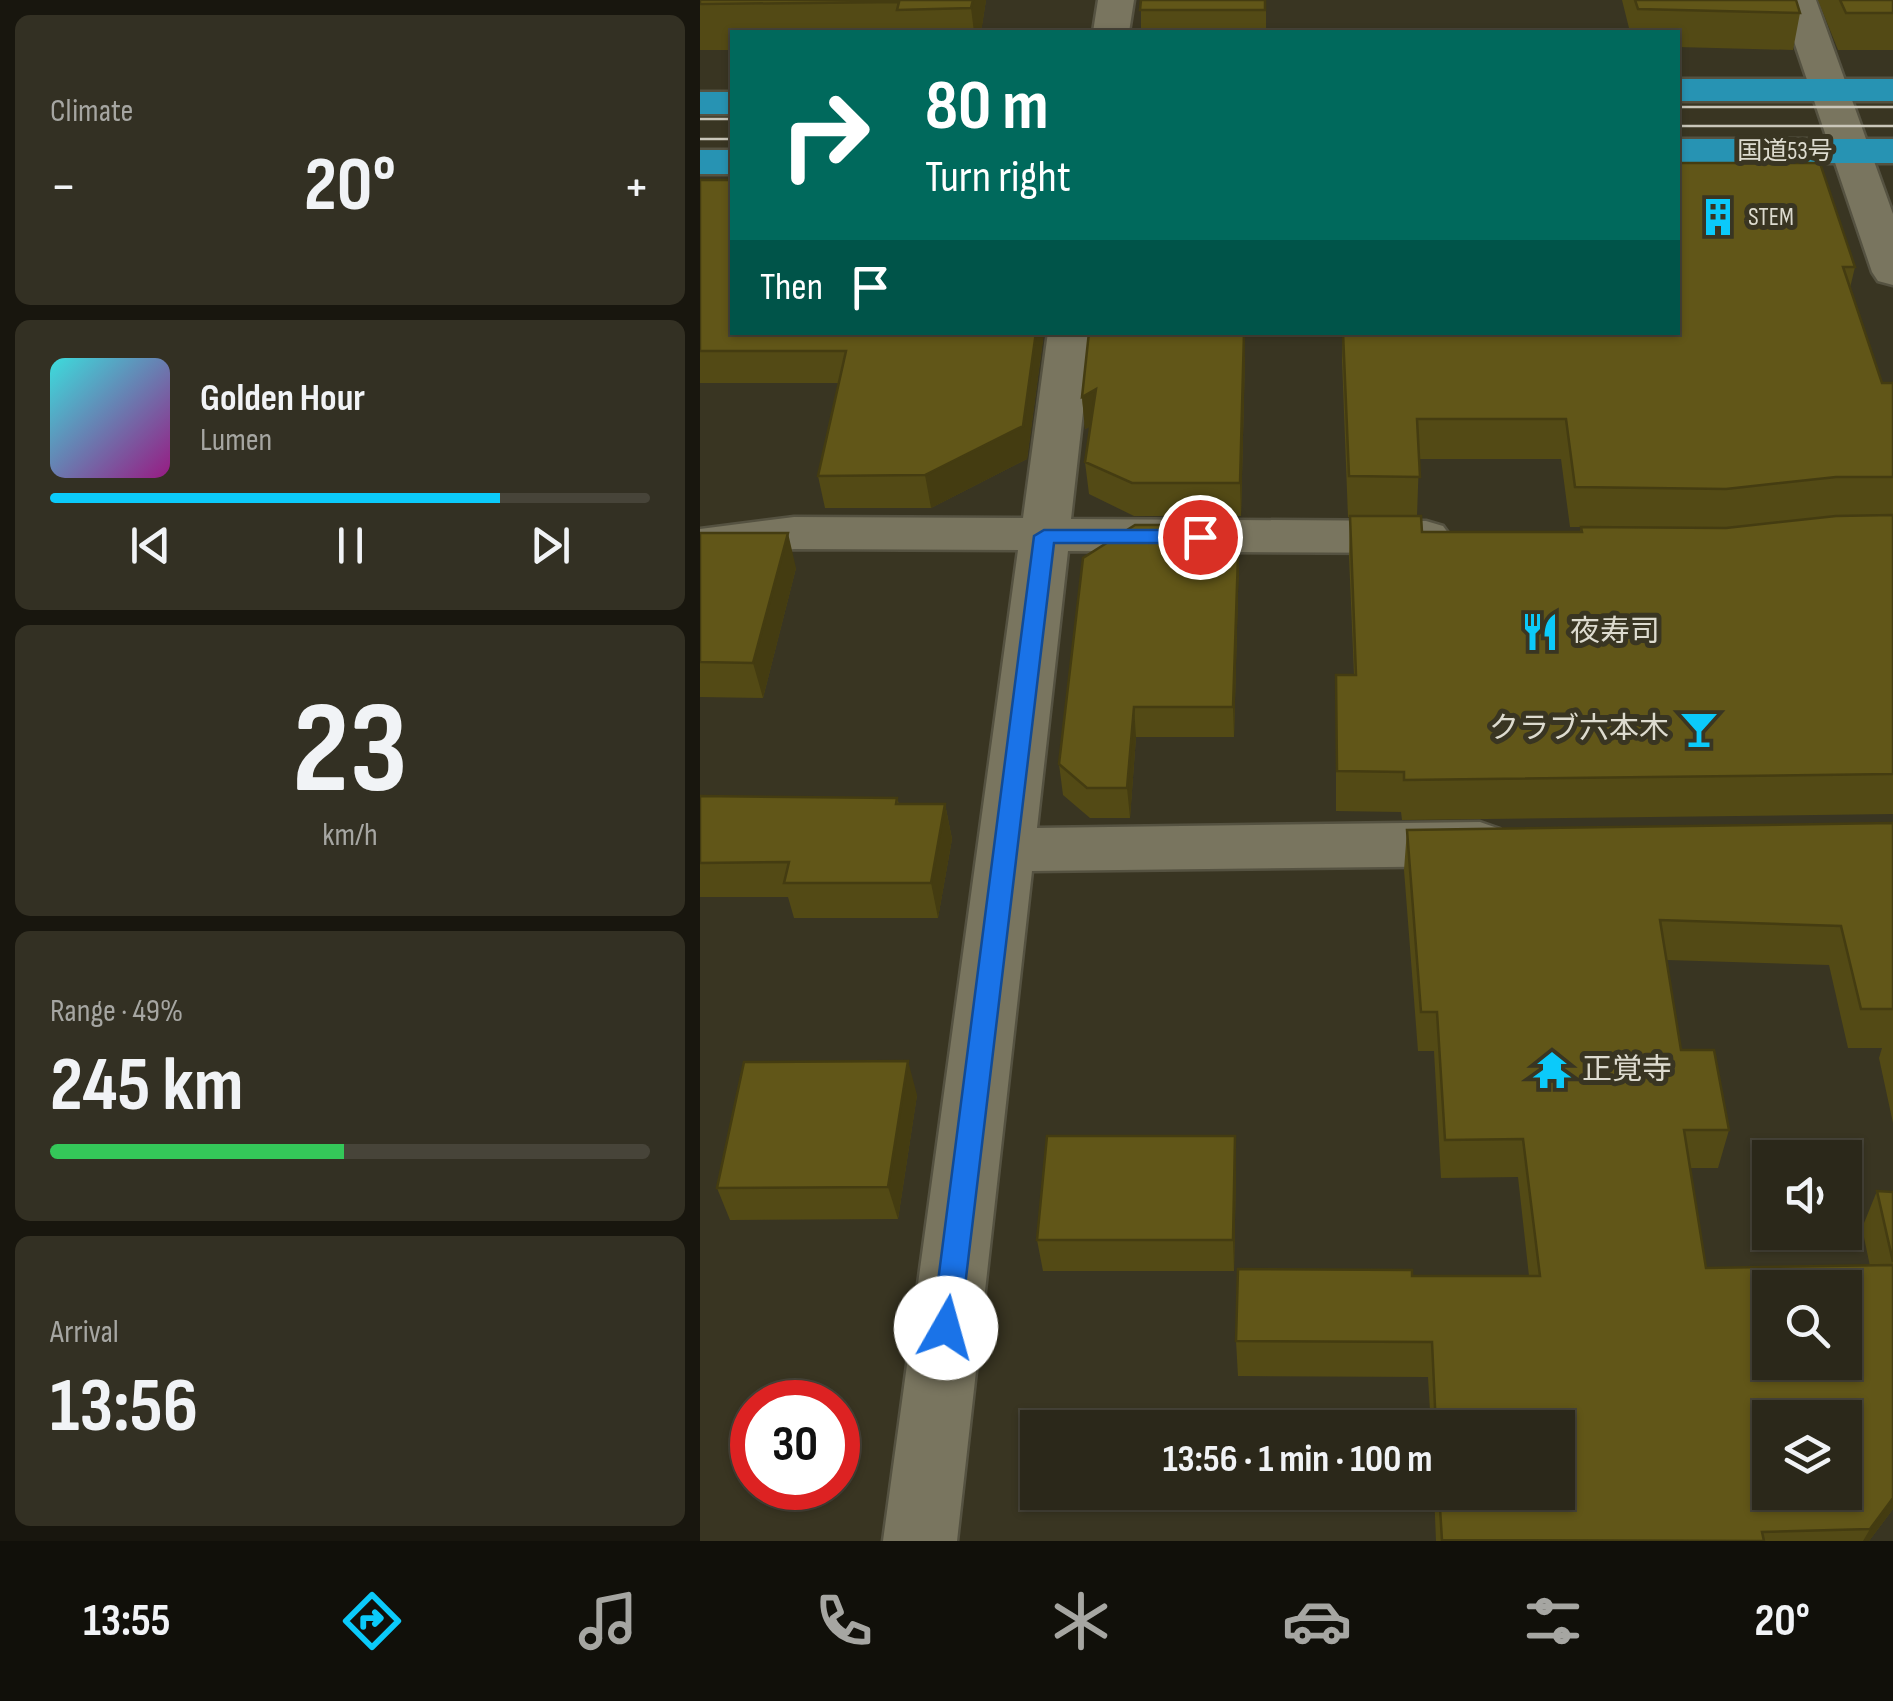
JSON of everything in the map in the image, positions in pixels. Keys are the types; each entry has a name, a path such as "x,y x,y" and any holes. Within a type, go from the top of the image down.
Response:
{"highway":[{"path":"1680,90 1822,75 1893,90"},
{"path":"700,103 730,103"},
{"name":"国道53号","path":"1680,151 1893,151"},
{"path":"700,162 730,162"}],"street":[{"path":"1111,30 1116,0"},
{"path":"1798,0 1893,272"},
{"path":"920,1541 1070,335"},
{"path":"700,544 794,533 1472,537"},
{"path":"1005,850 1538,844"}],"building":[{"path":"700,0 973,0 971,8 897,10 899,2 700,4"},
{"path":"1141,0 1265,0 1265,10 1140,10"},
{"path":"1635,0 1796,0 1800,13 1638,9"},
{"path":"1840,0 1893,0 1893,13 1846,13"},
{"path":"1680,163 1820,163 1855,267 1843,267 1882,383 1893,383 1893,477 1836,477 1726,489 1575,487 1566,419 1417,419 1420,477 1349,476 1343,335 1680,335"},
{"path":"700,180 730,180 730,335 1036,335 1023,426 925,475 818,476 846,351 700,351"},
{"path":"1089,335 1244,335 1240,483 1132,483 1085,462 1096,389 1082,397"},
{"path":"1893,515 1893,774 1404,780 1404,772 1337,771 1336,675 1356,675 1350,516 1421,516 1422,532 1582,532 1581,527 1726,528 1836,516"},
{"path":"1135,525 1239,525 1233,707 1134,707 1127,788 1087,788 1059,764 1083,558"},
{"path":"700,533 788,533 753,663 700,662"},
{"path":"700,796 897,798 896,804 945,804 931,883 784,883 789,862 700,863"},
{"path":"1893,823 1893,1009 1861,1009 1841,926 1660,920 1681,1050 1714,1050 1729,1130 1684,1130 1706,1268 1893,1265 1893,1498 1870,1529 1762,1532 1764,1541 1442,1540 1440,1510 1575,1510 1575,1410 1435,1410 1432,1342 1236,1341 1238,1269 1412,1270 1412,1276 1540,1276 1523,1139 1445,1140 1437,1012 1421,1012 1407,830"},
{"path":"908,1061 888,1187 717,1188 744,1062"},
{"path":"1047,1136 1235,1136 1233,1240 1037,1240"},
{"path":"1877,1191 1893,1192 1893,1262"}],"tram line":[{"path":"1680,107 1893,107"},
{"path":"700,119 730,119"},
{"path":"1680,126 1893,126"},
{"path":"700,139 730,139"}],"place":[{"name":"STEM","path":"1718,217"},
{"name":"夜寿司","path":"1540,632"},
{"name":"クラブ六本木","path":"1699,729"},
{"name":"正覚寺","path":"1552,1070"}],"route":[{"path":"946,1328 1044,536 1200,537"}]}
